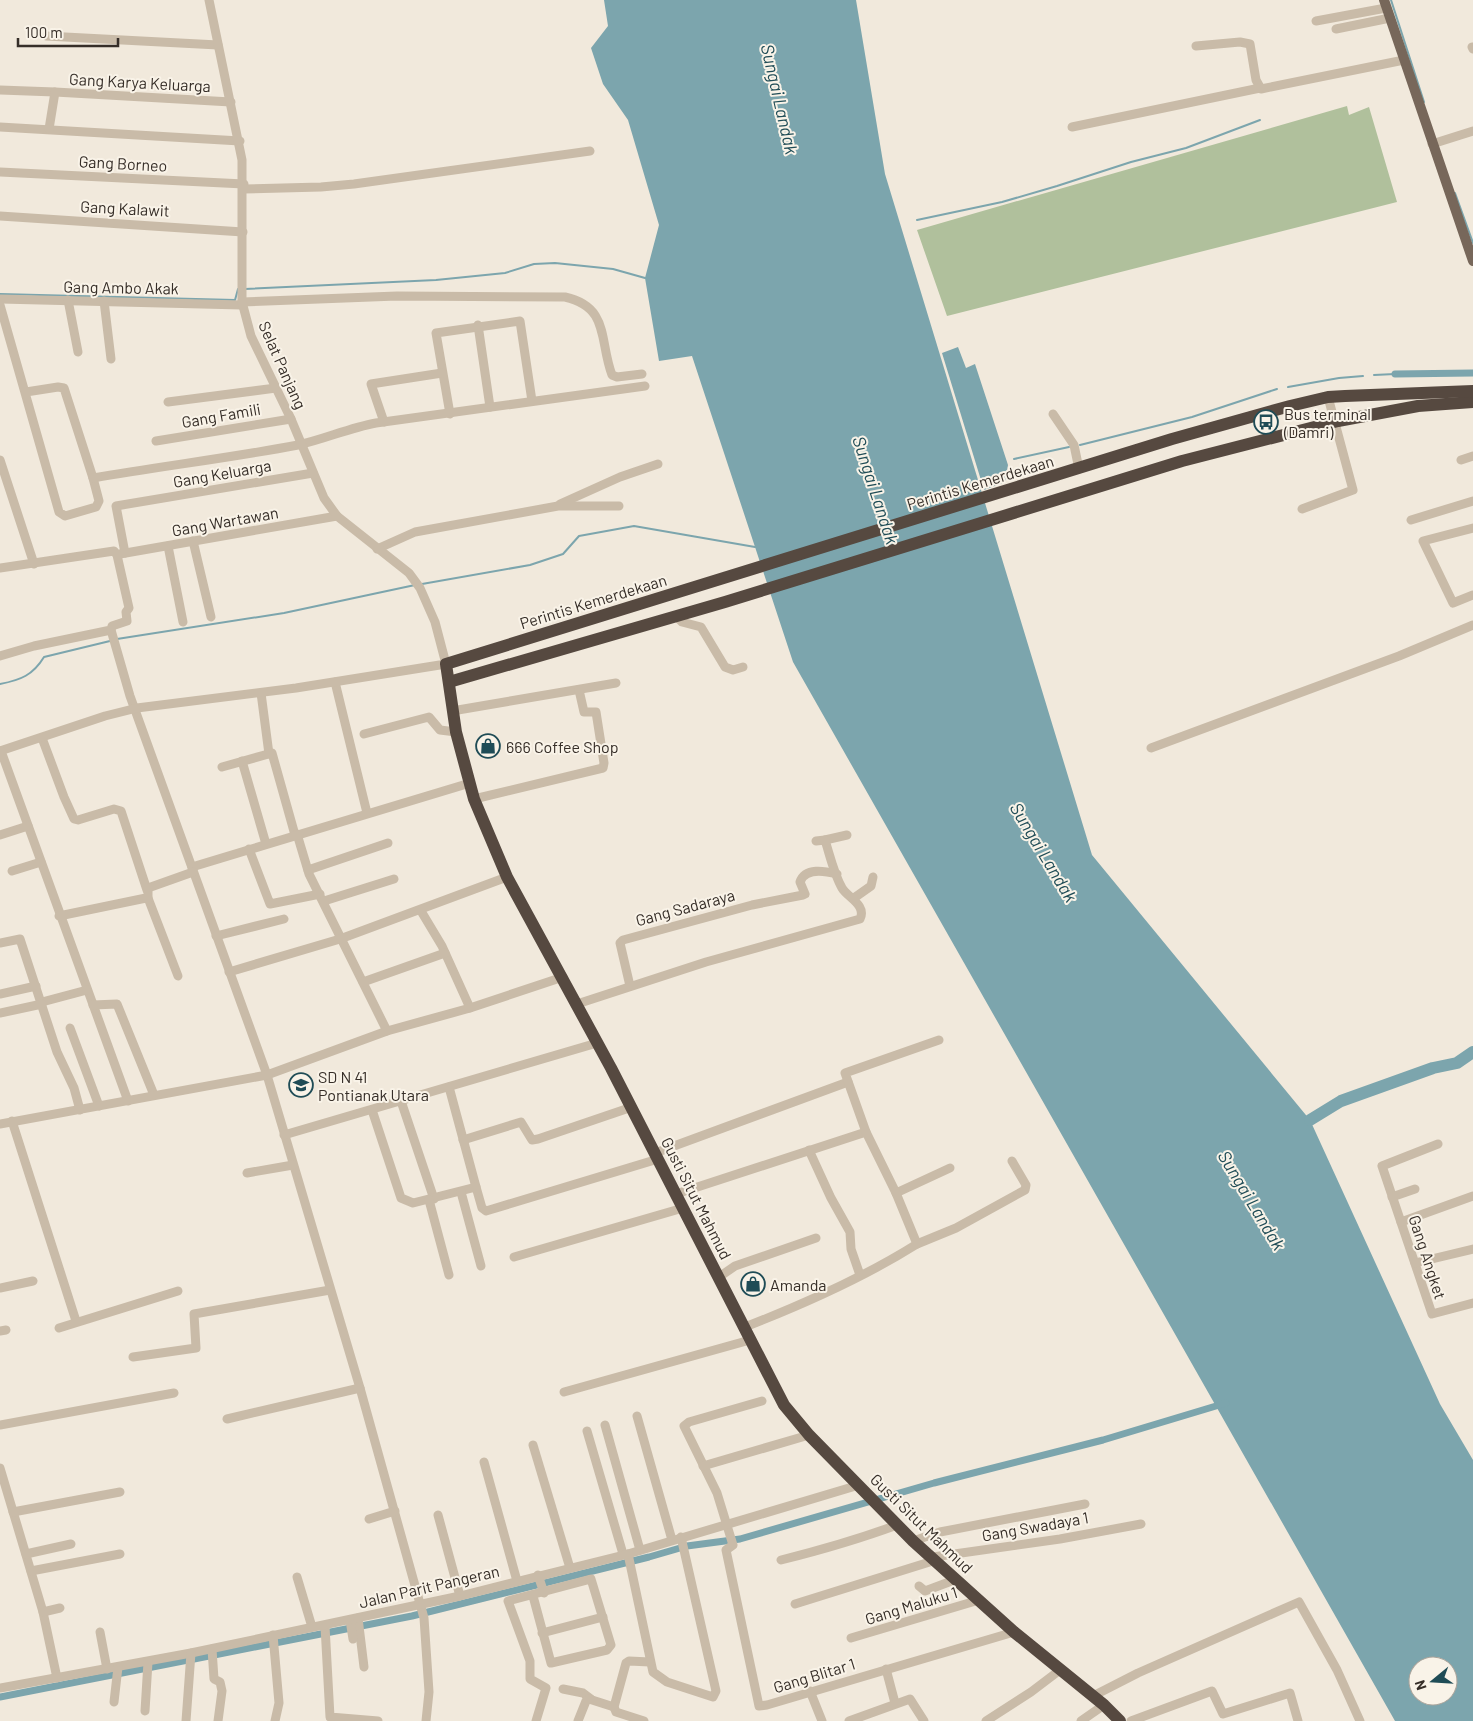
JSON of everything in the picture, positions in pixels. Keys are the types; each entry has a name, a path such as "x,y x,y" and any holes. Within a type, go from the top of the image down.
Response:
{"highway":[{"name":"Perintis Kemerdekaan","path":"446,664 1074,471 1172,439 1328,397 1473,391"},
{"path":"449,682 725,602 1181,462 1335,421 1418,406 1473,402"},
{"path":"634,605 648,624"},
{"name":"Gusti Situt Mahmud","path":"446,664 456,732 474,799 507,877 563,976 632,1107 784,1405 809,1435 913,1541 1014,1632 1104,1705 1120,1721"}],"main road":[{"path":"1385,4 1473,260"}],"street":[{"name":"Selat Panjang","path":"209,0 240,142 244,187 242,296 256,347 291,419 324,498 337,516 409,574 420,588 435,622 446,664"},
{"path":"1316,21 1385,4"},
{"path":"1336,29 1390,18"},
{"path":"46,36 218,45"},
{"path":"1196,46 1240,42 1250,44 1253,67 1260,88"},
{"path":"1072,127 1260,88 1266,90 1404,60"},
{"path":"0,90 55,92"},
{"name":"Gang Karya Keluarga","path":"49,129 55,92 231,102"},
{"path":"0,127 240,142"},
{"path":"1432,144 1473,131"},
{"name":"Gang Borneo","path":"0,172 244,187 321,188 590,151"},
{"name":"Gang Kalawit","path":"2,216 242,232"},
{"name":"Gang Ambo Akak","path":"0,300 104,301 242,296 565,297 580,300 594,311 612,376 626,377 642,374"},
{"path":"68,300 78,352"},
{"path":"104,301 111,359"},
{"path":"0,305 62,515 72,514 98,505 94,478 64,388 58,387 26,392"},
{"path":"450,414 436,334 478,326 520,321 532,401"},
{"path":"478,326 490,407"},
{"path":"384,422 371,384 442,373"},
{"path":"94,478 208,462 302,444 345,430 384,422 645,386"},
{"path":"168,402 276,388"},
{"path":"1302,509 1353,490 1328,397"},
{"path":"1053,414 1074,445 1074,471"},
{"name":"Gang Famili","path":"156,441 291,419"},
{"path":"1461,460 1473,456"},
{"path":"0,460 34,564 0,568"},
{"path":"558,506 620,477 658,464"},
{"name":"Gang Keluarga","path":"121,554 116,506 313,473"},
{"path":"1411,520 1473,501"},
{"path":"377,549 415,532 558,506 619,506"},
{"name":"Gang Wartawan","path":"34,564 111,550 121,554 337,516"},
{"path":"1473,528 1423,542 1453,603 1473,595"},
{"path":"193,541 211,617"},
{"path":"168,546 183,622"},
{"path":"121,554 129,608 126,612 127,621 112,626 115,646 192,870 266,1075 360,1388 424,1618 429,1720"},
{"path":"676,616 682,622 701,627 725,667 733,670 743,667"},
{"path":"1151,748 1400,656 1473,624"},
{"path":"0,656 40,644 112,633"},
{"path":"128,1101 1,751 136,708 261,693 446,664"},
{"path":"335,682 367,814"},
{"path":"452,711 616,683"},
{"path":"474,799 603,768 604,763 596,712 584,712 579,690"},
{"path":"261,693 269,754"},
{"path":"364,734 429,717 440,730 456,732"},
{"path":"42,738 74,819 78,820 119,809 178,976"},
{"path":"222,766 272,753 308,870 340,939 387,1031"},
{"path":"242,760 266,844"},
{"path":"60,916 148,894 192,870 249,849 470,783"},
{"path":"0,834 28,826"},
{"path":"577,1004 630,986 860,919 861,911 854,898 842,887 820,841 847,835"},
{"path":"308,870 388,843"},
{"path":"249,849 270,904 322,897 394,879"},
{"path":"12,871 41,862"},
{"name":"Gang Sadaraya","path":"630,986 620,943 623,940 772,900 804,895 800,879 810,873 820,871 837,874"},
{"path":"229,972 340,939 507,877"},
{"path":"854,898 871,886 873,877"},
{"path":"422,910 470,1008"},
{"path":"216,936 284,919"},
{"path":"0,943 20,939 42,1003 56,1052 74,1088 80,1110"},
{"path":"363,982 445,954"},
{"path":"0,1124 266,1075 387,1031 470,1008 563,976"},
{"path":"0,994 36,986"},
{"path":"0,1013 87,990"},
{"path":"93,1005 117,1004 154,1095"},
{"path":"70,1028 99,1106"},
{"path":"917,1244 896,1193 866,1132 848,1082 842,1074 939,1040"},
{"path":"284,1135 597,1043"},
{"path":"449,1087 482,1208 486,1211 656,1156 848,1082"},
{"path":"401,1101 432,1199 449,1275"},
{"path":"463,1140 522,1122 532,1140 538,1139 632,1107"},
{"path":"372,1110 401,1198 413,1203 476,1187"},
{"path":"12,1121 76,1322"},
{"path":"676,1194 866,1132"},
{"name":"Gang Angket","path":"1438,1144 1382,1166 1432,1314 1473,1303"},
{"path":"810,1150 831,1198 850,1232 851,1249 860,1275"},
{"path":"744,1327 791,1309 917,1244 956,1228 1025,1190 1026,1186 1012,1161"},
{"path":"247,1173 293,1165"},
{"path":"896,1193 950,1168"},
{"path":"1392,1197 1415,1189"},
{"path":"461,1192 480,1266"},
{"path":"1401,1222 1473,1196"},
{"path":"514,1257 683,1208"},
{"path":"719,1277 735,1266 816,1238"},
{"path":"1414,1263 1473,1249"},
{"path":"0,1288 33,1281"},
{"path":"133,1357 196,1348 194,1314 330,1290"},
{"path":"59,1328 178,1292"},
{"path":"564,1392 750,1340"},
{"path":"227,1419 360,1388"},
{"path":"0,1425 174,1393"},
{"path":"727,1523 686,1430 685,1423 762,1401"},
{"path":"586,1431 628,1557 653,1672 667,1682 713,1697 716,1691 685,1553 678,1540 637,1416"},
{"path":"605,1426 640,1550"},
{"path":"703,1466 809,1435"},
{"path":"533,1445 570,1568"},
{"path":"484,1462 517,1581"},
{"path":"0,1468 43,1612 57,1678"},
{"name":"Jalan Parit Pangeran","path":"0,1688 107,1669 117,1673 148,1662 212,1649 273,1641 312,1627 325,1631 354,1626 517,1581 570,1568 628,1557 640,1550 678,1540 727,1523 862,1488"},
{"path":"13,1512 120,1492"},
{"path":"913,1541 940,1532 1085,1504"},
{"path":"368,1519 395,1511"},
{"path":"438,1515 460,1596"},
{"name":"Gang Blitar 1","path":"727,1523 733,1539 726,1550 758,1704 761,1706 767,1706 810,1691 1014,1632"},
{"name":"Gang Swadaya 1","path":"795,1604 935,1559 1141,1524"},
{"path":"781,1560 820,1548 850,1542 897,1525"},
{"path":"26,1554 71,1544"},
{"path":"31,1572 120,1554"},
{"path":"297,1577 312,1627"},
{"path":"538,1577 543,1591"},
{"path":"533,1596 548,1661 555,1664 610,1648 603,1617 592,1581 589,1579 543,1591 533,1596 509,1600 508,1603 530,1661 530,1679 546,1688 536,1721"},
{"path":"919,1586 924,1591 957,1579"},
{"name":"Gang Maluku 1","path":"852,1638 979,1600"},
{"path":"1093,1696 1138,1673 1299,1602 1338,1670 1360,1721"},
{"path":"43,1612 60,1608"},
{"path":"542,1633 603,1617"},
{"path":"354,1626 364,1667"},
{"path":"325,1631 330,1719 378,1721"},
{"path":"100,1632 107,1669"},
{"path":"273,1641 278,1703 275,1721"},
{"path":"212,1649 214,1679 220,1682 222,1691 218,1721"},
{"path":"186,1721 192,1653"},
{"path":"617,1711 626,1663 629,1661 650,1662"},
{"path":"145,1711 148,1662"},
{"path":"886,1669 895,1703"},
{"path":"986,1721 998,1718 1060,1670"},
{"path":"114,1702 117,1673"},
{"path":"563,1688 583,1693 633,1720 644,1721"},
{"path":"810,1691 822,1721"},
{"path":"1131,1721 1210,1692 1214,1692 1223,1714 1290,1693 1298,1721"},
{"path":"578,1721 586,1701 591,1699"},
{"path":"848,1721 911,1699 924,1721"},
{"path":"1082,1721 1104,1705"},
{"path":"870,1713 876,1721"}],"green space":[{"path":"1347,106 1349,115 1369,107 1397,202 947,316 917,230"}],"water":[{"name":"Sungai Landak","path":"604,0 856,0 885,174 1092,855 1310,1120 1440,1404 1473,1460 1473,1721 1395,1721 793,662 692,356 659,361 645,278 659,225 628,120 603,84 591,48 608,26"},
{"path":"958,347 966,368 975,364 1008,465 1005,482 984,490 942,353"}],"waterway":[{"path":"1391,0 1424,102"},
{"path":"917,220 1002,202 1057,186 1131,162 1186,148 1260,120"},
{"path":"1455,193 1473,243"},
{"path":"245,289 436,280 505,273 534,264 555,263 613,269 645,278"},
{"path":"0,294 235,300 238,289"},
{"path":"1395,374 1473,373"},
{"path":"1374,375 1395,374"},
{"path":"1288,387 1339,378 1363,376"},
{"path":"1080,445 1192,417 1277,389"},
{"path":"1014,459 1069,447"},
{"path":"422,584 530,565 563,554 579,536 634,526 755,547"},
{"path":"117,639 284,613 415,585"},
{"path":"0,684 26,676 44,657 110,641"},
{"path":"1310,1120 1341,1101 1433,1068 1457,1063 1473,1052"},
{"path":"194,1659 412,1616 687,1546 740,1539 934,1483 1103,1440 1226,1403"},
{"path":"0,1697 188,1660"}],"place":[{"name":"Bus terminal (Damri)","path":"1266,422"},
{"name":"666 Coffee Shop","path":"488,746"},
{"name":"SD N 41 Pontianak Utara","path":"301,1085"},
{"name":"Amanda","path":"753,1284"}]}
